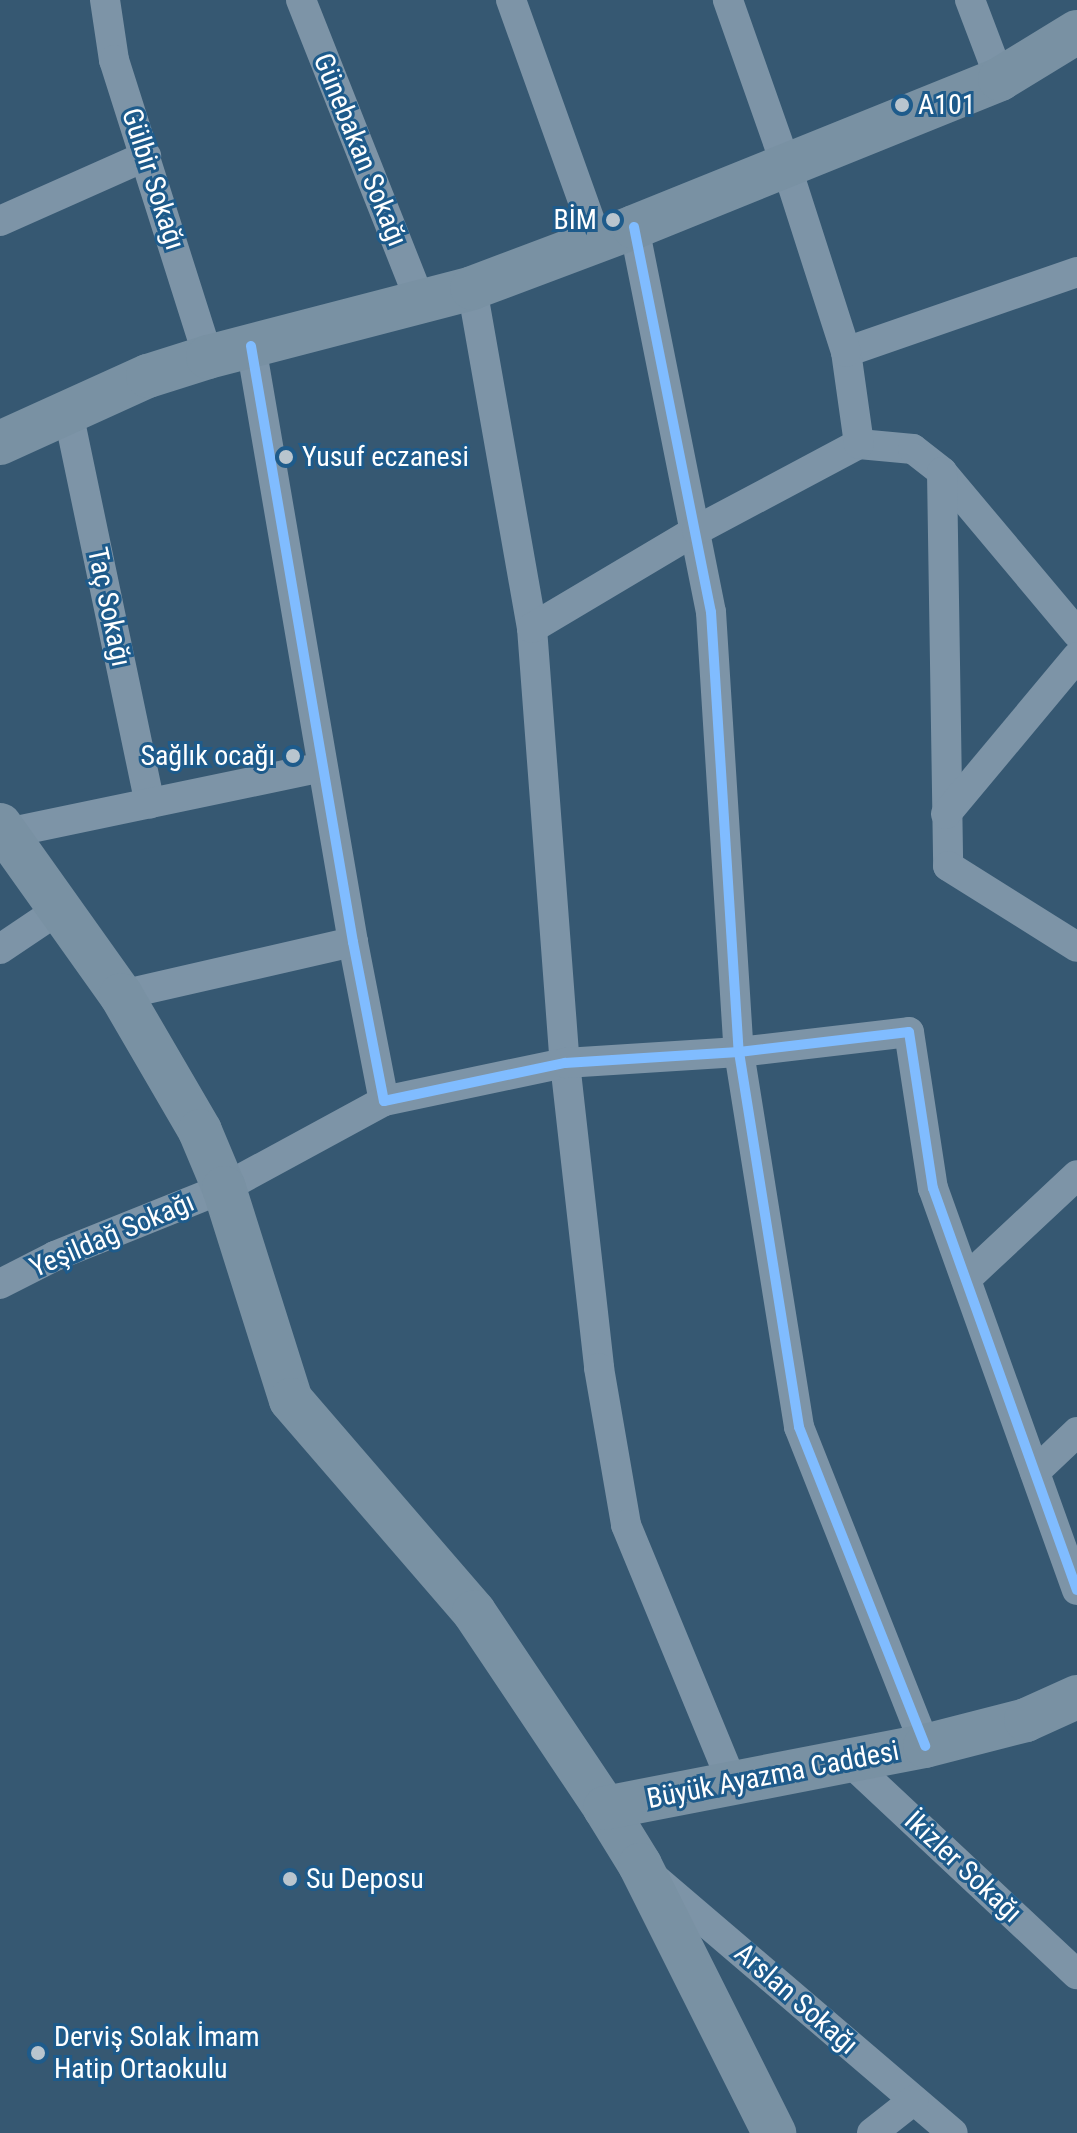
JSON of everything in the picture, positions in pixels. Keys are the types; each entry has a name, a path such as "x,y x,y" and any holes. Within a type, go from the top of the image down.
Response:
{"street":[{"name":"Gülbir Sokağı","path":"105,0 114,60 208,357"},
{"name":"Günebakan Sokağı","path":"301,0 420,301"},
{"path":"511,0 615,232 697,530 711,612 739,1052 799,1427 925,1746"},
{"path":"728,0 787,168 846,352 859,444"},
{"path":"970,0 1000,79"},
{"path":"0,443 148,376 208,357 472,288 787,168 1000,79 1077,32"},
{"path":"0,221 146,156"},
{"path":"846,352 1077,272"},
{"path":"472,288 532,628 565,1063 599,1368 626,1525 732,1782"},
{"path":"251,346 322,767 384,1101"},
{"name":"Taç Sokağı","path":"68,412 150,803"},
{"path":"532,628 697,530 859,444 913,449 942,472 1077,633"},
{"path":"942,472 948,866 1076,944"},
{"path":"946,814 1077,657"},
{"path":"322,767 150,803 3,829 121,995 200,1131 224,1188 291,1400 474,1612 605,1808 640,1865 774,2133"},
{"path":"0,949 58,910"},
{"path":"121,995 353,942"},
{"name":"Yeşildağ Sokağı","path":"0,1284 55,1256 224,1188 384,1101 565,1063 739,1052 909,1032 933,1188 966,1279"},
{"path":"1077,1175 966,1279 1077,1590"},
{"path":"1035,1472 1077,1432"},
{"name":"Büyük Ayazma Caddesi","path":"605,1808 925,1746 1026,1720 1076,1700"},
{"name":"İkizler Sokağı","path":"849,1761 1077,1974"},
{"name":"Arslan Sokağı","path":"640,1865 953,2133"},
{"path":"872,2133 914,2100"}],"cycle path":[{"path":"634,227 711,612 739,1052 799,1427 925,1746"},
{"path":"251,346 353,942 384,1101 565,1063 739,1052 909,1032 933,1188 1077,1590"}],"place":[{"name":"A101","path":"902,105"},
{"name":"BİM","path":"613,220"},
{"name":"Yusuf eczanesi","path":"286,457"},
{"name":"Sağlık ocağı","path":"293,756"},
{"name":"Su Deposu","path":"290,1879"},
{"name":"Derviş Solak İmam Hatip Ortaokulu","path":"38,2053"}]}
